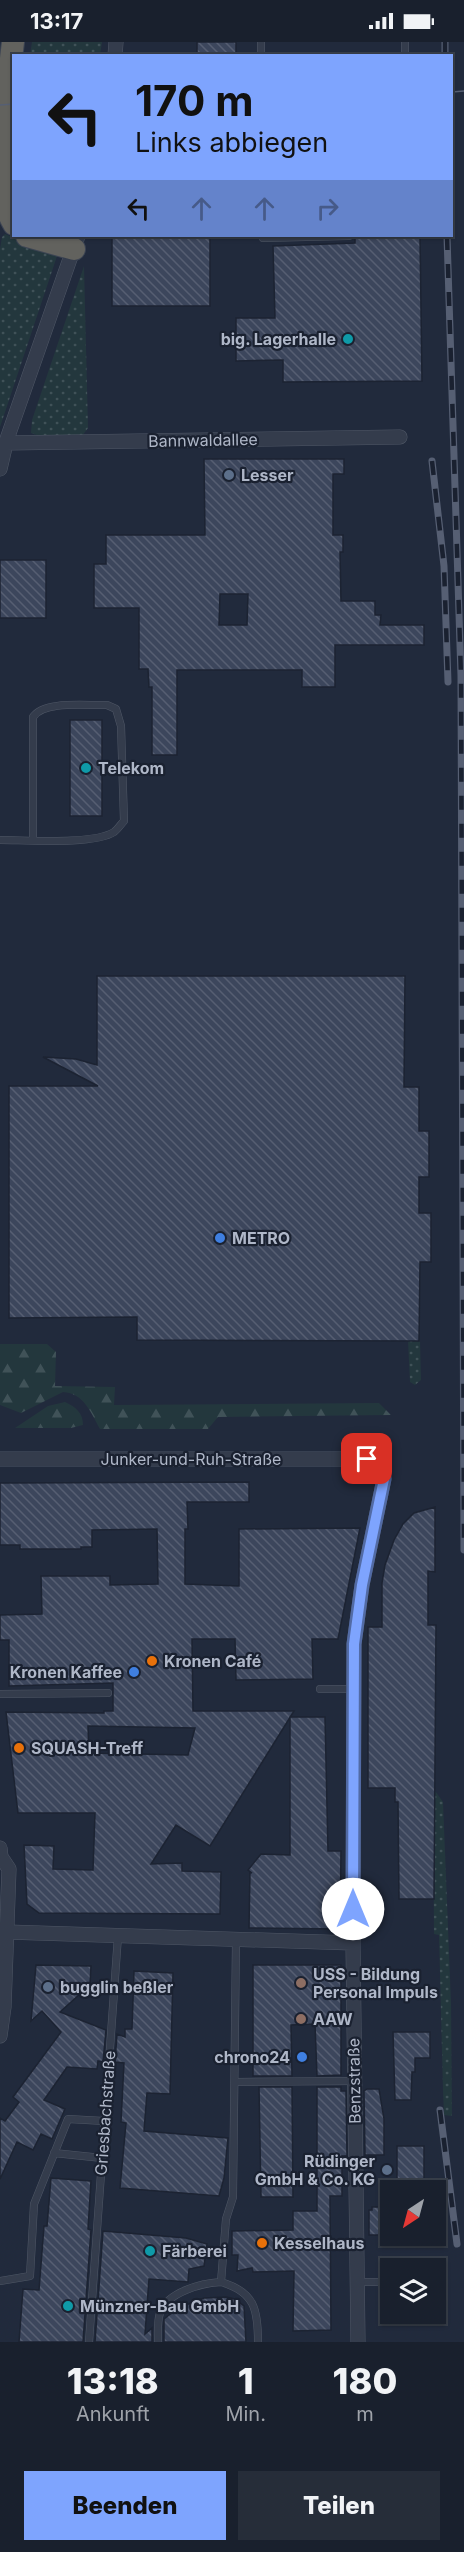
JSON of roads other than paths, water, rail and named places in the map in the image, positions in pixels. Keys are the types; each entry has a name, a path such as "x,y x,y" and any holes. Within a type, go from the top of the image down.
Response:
{"highway":[{"path":"0,143 13,42"},
{"path":"4,119 10,162 5,188 5,203 12,219"},
{"path":"35,237 76,242"}],"street":[{"path":"0,470 6,443 76,242"},
{"name":"Bannwaldallee","path":"6,443 400,437"},
{"name":"Junker-und-Ruh-Straße","path":"0,1459 367,1459 382,1464"},
{"name":"Benzstraße","path":"358,2342 353,1943 354,1689 357,1615 384,1479 382,1464"},
{"path":"0,1848 0,1857 9,1869 4,1929 4,2007 0,2036"},
{"path":"4,1929 118,1936 353,1943"}],"lane":[{"path":"263,238 346,238"},
{"path":"0,840 33,840 98,838 115,831 124,821 121,726 116,709 107,705 48,706 37,710 33,717 33,840"},
{"path":"320,1689 354,1689"},
{"path":"0,1694 108,1693"},
{"name":"Griesbachstraße","path":"89,2342 118,1936"},
{"path":"221,2282 226,2219 233,2197 236,1940"},
{"path":"236,2082 354,2081"},
{"path":"0,2281 30,2276 34,2204 68,2119 104,2121"},
{"path":"54,2153 102,2158"},
{"path":"158,2342 159,2315 171,2299 207,2283 221,2282 237,2286 249,2297 258,2313 258,2342"},
{"path":"357,2282 376,2282"}],"tram line":[{"path":"453,92 464,91"},
{"path":"0,105 12,104"}],"railway":[{"path":"445,42 445,54"},
{"path":"447,237 461,676 464,1550"},
{"path":"432,461 444,566 448,682"},
{"path":"440,2110 457,2244"}],"place":[{"name":"big. Lagerhalle","path":"348,339"},
{"name":"Lesser","path":"229,475"},
{"name":"Telekom","path":"86,768"},
{"name":"METRO","path":"220,1238"},
{"name":"Kronen Café","path":"152,1661"},
{"name":"Kronen Kaffee","path":"134,1672"},
{"name":"SQUASH-Treff","path":"19,1748"},
{"name":"USS - Bildung Personal Impuls","path":"301,1983"},
{"name":"bugglin beßler","path":"48,1987"},
{"name":"AAW","path":"301,2019"},
{"name":"chrono24","path":"302,2057"},
{"name":"Rüdinger GmbH & Co. KG","path":"387,2170"},
{"name":"Kesselhaus","path":"262,2243"},
{"name":"Färberei","path":"150,2251"},
{"name":"Münzner-Bau GmbH","path":"68,2306"}]}
